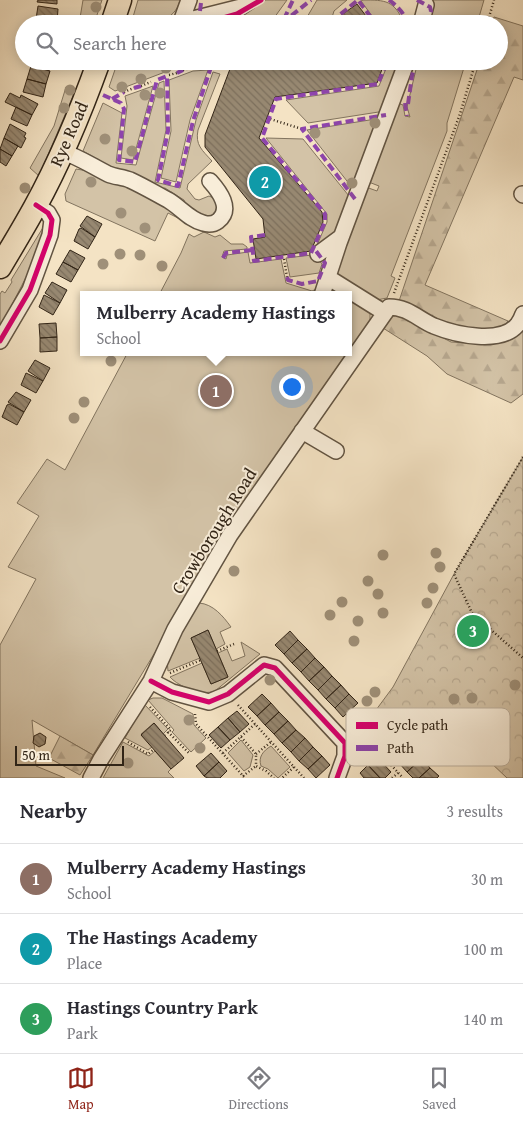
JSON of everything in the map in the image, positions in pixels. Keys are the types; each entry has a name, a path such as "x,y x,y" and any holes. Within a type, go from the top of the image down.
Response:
{"highway":[{"path":"115,15 120,0"},
{"name":"Rye Road","path":"0,266 36,206 63,152 95,70"}],"street":[{"path":"182,15 189,0"},
{"path":"210,15 241,7 250,0"},
{"path":"423,15 426,5"},
{"path":"324,291 404,70"},
{"path":"63,152 80,158 110,175 144,187 172,202 201,223 209,224 217,222 223,216 225,208 218,190 210,181"},
{"path":"0,341 30,290 50,235 52,220 48,213 36,206"},
{"path":"318,254 342,237"},
{"path":"329,278 387,310 397,307 408,310 433,326 461,335 500,336 518,325 523,314"},
{"name":"Crowborough Road","path":"91,778 151,681 175,629 230,534 387,310"},
{"path":"302,431 336,450"},
{"path":"151,681 172,692 209,702 228,694 264,665 275,668 345,744 345,756 337,778"}],"path":[{"path":"490,15 494,0"},
{"path":"387,310 460,114 473,70"},
{"path":"169,76 177,73"},
{"path":"141,86 151,82"},
{"path":"124,92 134,88"},
{"path":"266,118 302,129"},
{"path":"284,259 287,277"},
{"path":"523,457 454,574 472,613 523,658"},
{"path":"217,651 234,644"},
{"path":"151,681 201,660"},
{"path":"144,700 171,730 165,735"},
{"path":"234,701 304,778"},
{"path":"195,712 196,724 244,777 256,766 256,754 241,737"},
{"path":"223,753 255,724"},
{"path":"168,732 189,753"},
{"path":"122,739 148,754 154,749"},
{"path":"256,754 271,742"},
{"path":"256,766 274,778"},
{"path":"392,766 403,778"},
{"path":"282,778 294,767"},
{"path":"392,778 398,773"}],"green space":[{"path":"83,0 102,0 97,15 80,15"},
{"path":"138,0 180,0 171,15 134,15"},
{"path":"266,0 287,0 276,15 238,15 249,11"},
{"path":"317,0 347,0 334,11 333,15 308,15"},
{"path":"422,0 484,0 480,15 431,15 433,7"},
{"path":"361,1 383,1 393,6 400,15 371,15"},
{"path":"508,21 523,26 523,80 514,77 425,285 508,321 500,336 461,335 397,307 477,70 508,70"},
{"path":"115,70 170,70 115,91 109,87"},
{"path":"208,70 190,120 176,182 161,178 171,131 169,80 193,71"},
{"path":"385,70 401,70 385,111 308,123 286,100 379,86"},
{"path":"416,70 463,70 447,123 447,131 391,276 395,278 387,298 371,301 335,276 363,186 377,191 379,186 366,181 395,102 403,105 405,116 410,117 407,107"},
{"path":"213,72 220,74 197,135 198,144 212,161 188,184 187,189 195,199 199,200 209,196 216,199 218,213 209,219 187,207 184,200 165,188 158,189 120,172 83,151 103,103 122,113 116,163 136,165 159,83 164,81 166,130 155,182 180,188 196,120"},
{"path":"153,86 133,160 121,158 127,106 125,96"},
{"path":"66,87 76,89 39,176 30,168 54,126"},
{"path":"382,118 354,190 307,130"},
{"path":"266,138 303,139 349,196 341,230 318,247 317,245 327,222 327,214"},
{"path":"76,169 88,171 143,191 192,225 168,213 155,241 66,201 65,194"},
{"path":"47,221 40,250 0,328 0,294 2,291 5,293"},
{"path":"204,232 215,237 220,235 231,244 243,244 247,247 247,249 224,251 222,257 226,259 227,255 248,252 250,263 281,259 286,283 312,291 161,291 189,234 194,237"},
{"path":"313,252 322,264 319,273 290,277 286,258 312,255"},
{"path":"332,284 343,291 326,291 328,286"},
{"path":"352,297 370,308 370,329 352,355"},
{"path":"393,312 451,342 483,344 504,340 523,314 523,394 511,403 447,374 427,356 383,328"},
{"path":"126,356 351,356 227,533 93,755 32,720 36,766 65,778 0,778 0,645 36,579 8,567 39,516 17,503 47,459 65,470"},
{"path":"523,457 523,778 507,778 494,766 510,766 510,708 377,708 393,687 454,574"},
{"path":"199,603 213,608 231,627 220,632 225,644 216,649 208,630 191,638 200,658 168,671 167,659 194,606"},
{"path":"241,642 260,654 215,691 191,690 170,677 202,663 211,684 228,677 218,653 227,649 232,661 245,656"},
{"path":"162,698 193,714 194,725 206,738 191,752 172,732 174,730 148,700"},
{"path":"144,704 168,729 163,734 154,723 141,734 152,747 148,750 125,738"},
{"path":"60,736 93,755 80,775 49,758"},
{"path":"241,740 253,755 250,767 244,771 228,753"},
{"path":"123,742 149,756 155,751 171,769 168,772 174,778 103,778"},
{"path":"271,746 290,767 278,778 268,769 261,766 260,763 262,754"}],"building":[{"path":"38,0 57,0 57,4 37,2"},
{"path":"357,4 365,15 341,15"},
{"path":"38,6 58,9 58,15 37,15"},
{"path":"30,70 50,71 46,84 27,79"},
{"path":"230,70 382,70 377,83 275,97 259,138 322,212 323,222 311,251 256,259 253,239 265,237 263,219 205,147 205,135"},
{"path":"27,79 46,84 43,97 23,92"},
{"path":"10,93 20,98 21,95 38,104 32,115 5,102"},
{"path":"16,107 32,115 27,126 11,119"},
{"path":"10,124 26,133 24,137 26,138 21,148 4,138"},
{"path":"4,138 18,146 12,156 0,149"},
{"path":"0,149 12,156 6,166 0,162"},
{"path":"87,216 102,224 95,237 80,226"},
{"path":"81,228 95,237 88,249 74,241"},
{"path":"70,250 85,258 78,270 63,262"},
{"path":"63,262 78,270 71,282 56,274"},
{"path":"52,282 67,290 60,303 45,293"},
{"path":"44,295 60,303 53,315 39,307"},
{"path":"56,323 57,337 40,338 39,324"},
{"path":"57,337 57,351 40,352 40,338"},
{"path":"35,360 50,368 43,381 28,371"},
{"path":"26,373 43,381 36,393 21,385"},
{"path":"16,392 31,400 24,412 8,402"},
{"path":"9,404 24,412 17,425 2,417"},
{"path":"208,630 228,677 211,684 191,638"},
{"path":"290,631 298,640 284,654 275,645"},
{"path":"298,640 307,649 292,663 284,654"},
{"path":"307,649 315,658 301,672 292,663"},
{"path":"315,658 324,667 309,681 301,672"},
{"path":"324,667 332,676 318,690 309,681"},
{"path":"332,676 341,685 326,699 318,690"},
{"path":"341,685 349,694 335,708 326,699"},
{"path":"262,694 271,703 257,716 248,707"},
{"path":"349,694 358,703 353,708 346,708 346,714 343,717 335,708"},
{"path":"271,703 279,712 265,725 257,716"},
{"path":"237,711 249,724 240,732 228,718"},
{"path":"279,712 288,721 274,734 265,725"},
{"path":"228,718 240,732 230,740 218,727"},
{"path":"288,721 296,730 282,743 274,734"},
{"path":"154,723 184,758 171,769 141,735"},
{"path":"218,727 230,740 221,748 209,735"},
{"path":"296,730 305,738 291,752 282,743"},
{"path":"40,733 46,737 45,744 39,747 33,743 34,736"},
{"path":"305,738 313,747 299,761 291,752"},
{"path":"313,747 322,756 308,769 299,761"},
{"path":"211,753 219,762 204,776 196,766"},
{"path":"322,756 330,765 316,778 308,769"},
{"path":"219,762 227,771 220,778 207,778 204,776"},
{"path":"369,766 385,766 391,772 385,778 380,778"},
{"path":"369,766 380,778 364,778 360,773"},
{"path":"402,766 413,766 407,772"},
{"path":"413,766 428,766 430,768 419,778 413,778 407,772"},
{"path":"430,768 439,776 437,778 419,778"}],"marked path":[{"path":"286,15 293,0"},
{"path":"292,15 311,0"},
{"path":"339,15 358,0 369,15"},
{"path":"389,0 404,15"},
{"path":"417,0 430,7 430,15"},
{"path":"200,11 201,3"},
{"path":"177,73 183,70"},
{"path":"103,95 121,103 124,109 119,160 135,162 157,80 167,76 168,131 158,180 178,186 193,121 210,70"},
{"path":"265,235 251,237 254,261 311,253 325,222 325,214 262,138 276,99 378,84 383,70"},
{"path":"408,104 414,70"},
{"path":"134,88 141,86"},
{"path":"112,99 124,92"},
{"path":"405,103 407,116"},
{"path":"355,199 302,129 386,115"},
{"path":"287,277 288,280 302,284 318,281 325,263 313,247"},
{"path":"223,258 226,253 253,250"}],"cycle path":[{"path":"234,15 261,0"},
{"path":"0,341 30,290 50,235 52,220 48,213 36,205"},
{"path":"151,681 172,692 209,702 228,694 264,665 275,668 345,743 345,756 337,778"}],"place":[{"name":"The Hastings Academy","path":"265,182"},
{"name":"Mulberry Academy Hastings","path":"216,391"},
{"name":"Hastings Country Park","path":"473,631"}]}
